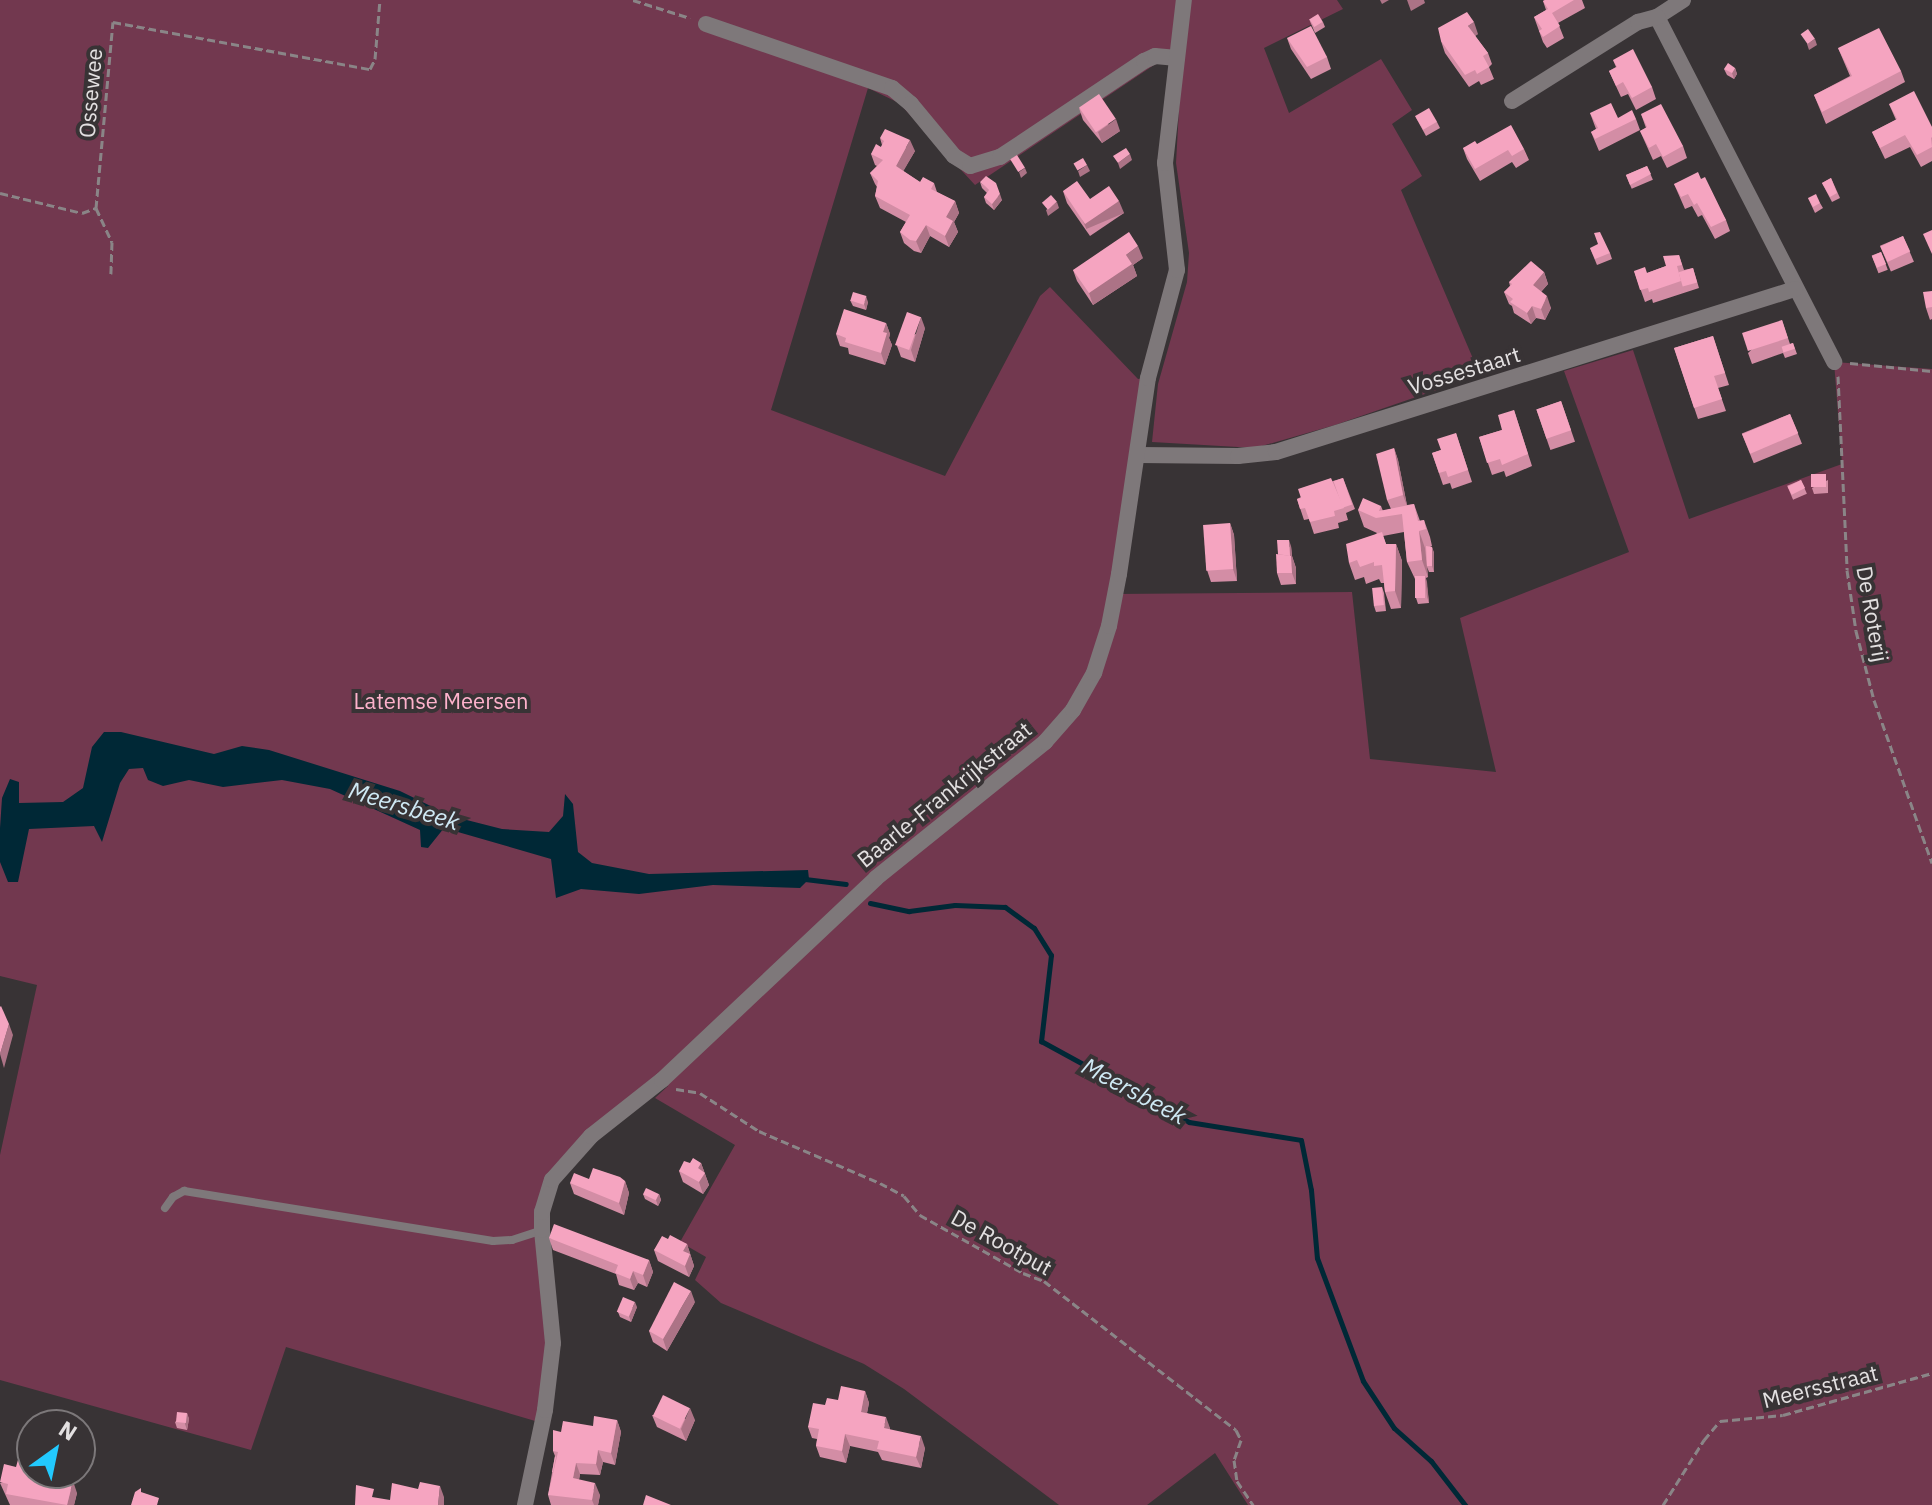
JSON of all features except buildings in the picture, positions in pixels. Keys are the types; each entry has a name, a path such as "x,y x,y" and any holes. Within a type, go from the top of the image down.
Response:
{"street":[{"name":"Baarle-Frankrijkstraat","path":"525,1505 545,1410 553,1343 542,1230 546,1196 560,1168 591,1136 662,1080 858,894 1029,756 1073,710 1094,673 1109,626 1139,455 1148,378 1177,270 1166,194 1165,163 1184,0"},
{"path":"1512,101 1638,22 1657,17 1683,0"},
{"path":"1657,17 1834,362"},
{"path":"706,24 892,88 911,104 954,156 970,166 1000,157 1144,61 1155,56 1177,58"},
{"name":"Vossestaart","path":"1139,455 1238,456 1276,452 1795,289"}],"lane":[{"path":"165,1208 173,1197 184,1191 493,1241 512,1240 542,1230"}],"path":[{"name":"Ossewee","path":"96,208 113,22 370,69 375,59 380,0"},
{"path":"633,0 706,24"},
{"path":"0,193 82,213 96,208 112,242 111,274"},
{"path":"1834,362 1932,371"},
{"name":"De Roterij","path":"1834,362 1838,368 1847,570 1856,631 1874,700 1932,863"},
{"name":"De Rootput","path":"662,1080 677,1090 700,1093 787,1145 880,1183 904,1196 920,1215 1023,1273 1044,1281 1236,1430 1241,1440 1234,1460 1237,1481 1253,1505"},
{"name":"Meersstraat","path":"1663,1505 1704,1440 1720,1421 1783,1415 1932,1373"}],"green space":[{"name":"Latemse Meersen","path":"0,0 1180,0 1173,57 1154,65 975,185 899,103 868,88 771,410 945,476 1040,296 1050,287 1138,379 1148,378 1115,594 1352,592 1370,759 1496,772 1460,618 1629,552 1564,371 1633,350 1689,519 1842,464 1834,362 1932,369 1932,1505 1248,1505 1215,1453 1147,1505 1059,1505 904,1389 864,1364 721,1303 695,1280 706,1257 680,1242 735,1145 655,1098 668,1086 662,1080 591,1136 546,1196 551,1295 542,1423 286,1347 251,1450 0,1380 0,1155 37,985 0,976"},
{"path":"1190,0 1337,0 1343,9 1264,48 1289,113 1381,59 1412,110 1392,124 1422,176 1401,190 1480,375 1335,425 1255,448 1152,442 1158,384 1187,282 1189,253 1176,163 1181,73"}],"water":[{"path":"104,732 121,732 214,754 242,746 269,750 400,791 451,816 502,829 549,832 563,816 565,794 573,804 578,852 592,863 649,874 808,870 809,879 800,888 713,885 639,894 581,889 556,898 551,859 444,828 428,848 421,847 420,830 330,789 282,780 223,787 189,780 163,786 148,780 143,768 129,769 120,783 102,842 94,826 29,829 18,882 8,882 0,862 0,828 2,798 10,779 19,782 19,803 63,802 83,788 92,747"}],"waterway":[{"name":"Meersbeek","path":"805,879 846,884"},
{"name":"Meersbeek","path":"870,903 909,911 955,905 1005,907 1034,928 1051,955 1041,1041 1189,1122 1301,1140 1311,1190 1317,1258 1363,1381 1394,1428 1431,1461 1465,1505"}]}
